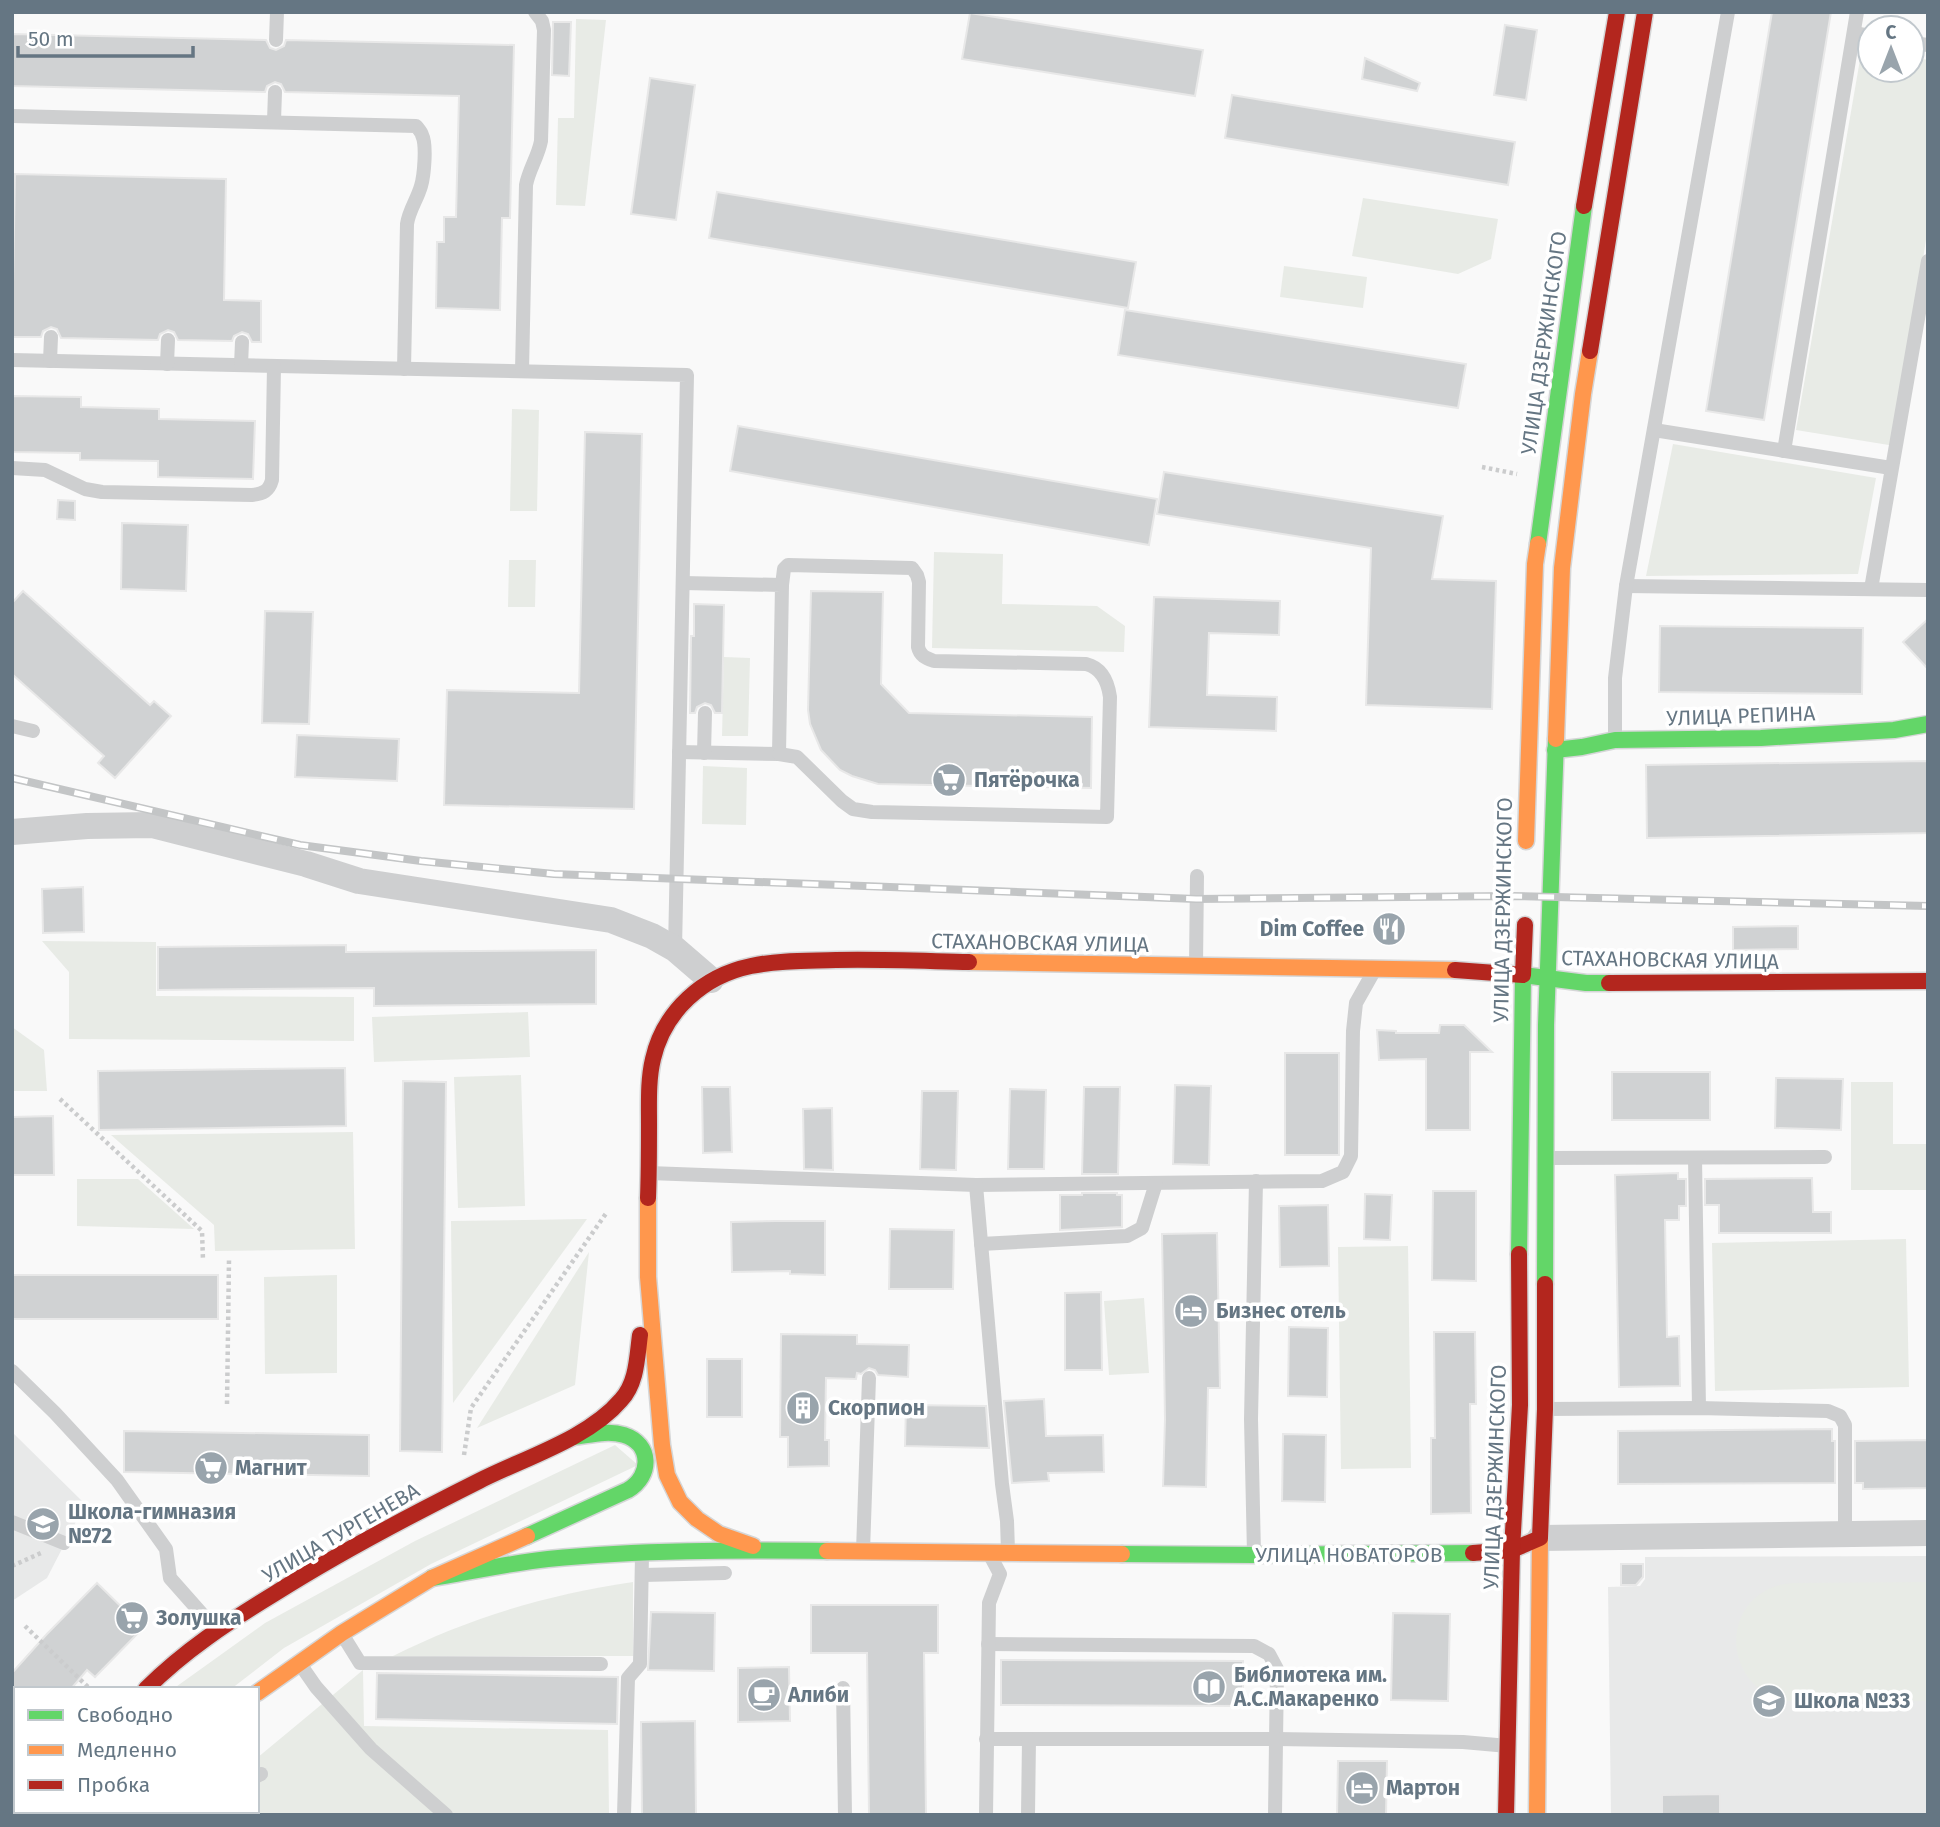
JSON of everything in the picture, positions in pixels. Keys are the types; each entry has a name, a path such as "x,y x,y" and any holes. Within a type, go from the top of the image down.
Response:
{"main road":[{"name":"УЛИЦА ДЗЕРЖИНСКОГО","path":"1526,851 1535,564 1578,242 1617,12"},
{"path":"1537,1815 1540,1538 1545,1409 1544,1158 1562,568 1583,394 1645,12"},
{"name":"УЛИЦА РЕПИНА","path":"1555,750 1615,740 1761,738 1894,730 1928,724"},
{"name":"УЛИЦА ДЗЕРЖИНСКОГО","path":"1506,1815 1512,1550 1520,1405 1519,1259 1525,909"},
{"name":"СТАХАНОВСКАЯ УЛИЦА","path":"768,1550 738,1543 700,1522 676,1495 664,1464 648,1277 649,1084 656,1044 673,1013 692,993 711,980 739,968 775,962 860,960 1471,970 1586,983 1928,981"},
{"path":"572,1438 602,1418 622,1400 630,1387 635,1373 648,1277"},
{"path":"259,1692 342,1633 432,1578 634,1487 642,1479 645,1471 644,1453 632,1438 617,1433 572,1438"},
{"name":"УЛИЦА ТУРГЕНЕВА","path":"148,1687 216,1630 328,1560 510,1465 572,1438"},
{"name":"УЛИЦА НОВАТОРОВ","path":"768,1550 1254,1555 1464,1554 1512,1550 1540,1538"},
{"path":"432,1578 547,1559 642,1553 768,1550"}],"street":[{"path":"12,832 152,825 306,864 359,881 611,920 652,936 675,949 711,980"},
{"name":"УЛИЦА НОВАТОРОВ","path":"1540,1538 1928,1533"}],"lane":[{"path":"276,40 277,12"},
{"path":"522,371 526,185 530,169 540,151 541,141 544,30 542,21 535,12"},
{"path":"1615,740 1615,678 1626,586 1728,12"},
{"path":"1784,451 1857,12"},
{"path":"274,121 275,92"},
{"path":"12,116 416,126 424,142 422,185 407,224 404,369"},
{"path":"1871,589 1891,468 1923,316 1928,261"},
{"path":"50,361 51,337"},
{"path":"167,363 168,340"},
{"path":"241,365 242,342"},
{"path":"12,360 687,375 675,949"},
{"path":"12,468 45,470 85,489 102,492 261,494 270,488 272,480 274,366"},
{"path":"1654,430 1891,468"},
{"path":"679,752 779,754 797,757 842,801 853,808 872,812 1107,817 1110,697 1106,681 1094,666 1086,664 934,661 926,658 919,653 918,647 919,582 912,568 788,565 784,569 782,585 779,754"},
{"path":"683,583 782,585"},
{"path":"1626,586 1928,590"},
{"path":"704,753 705,713"},
{"path":"12,726 33,731"},
{"path":"1196,967 1197,876"},
{"path":"648,1173 976,1185 1322,1181 1343,1172 1351,1156 1356,1003 1376,968"},
{"path":"1544,1158 1825,1157"},
{"path":"1695,1158 1699,1408"},
{"path":"1254,1555 1251,1419 1256,1181"},
{"path":"981,1244 1127,1236 1142,1228 1156,1183"},
{"path":"976,1185 1008,1553"},
{"path":"12,1371 117,1480 166,1549 170,1578 216,1630"},
{"path":"863,1551 869,1378"},
{"path":"1545,1409 1829,1411 1840,1416 1845,1425 1845,1534"},
{"path":"12,1522 64,1543"},
{"path":"986,1815 989,1603 1000,1574 989,1552"},
{"path":"624,1815 628,1678 640,1664 642,1553"},
{"path":"643,1575 725,1573"},
{"path":"342,1633 360,1663 601,1664"},
{"path":"988,1644 1254,1646 1269,1654 1277,1669 1275,1815"},
{"path":"300,1663 316,1687 371,1749 446,1815"},
{"path":"843,1688 845,1815"},
{"path":"986,1739 1277,1739 1463,1742 1509,1746"},
{"path":"1028,1815 1029,1739"}],"path":[{"path":"1482,467 1519,475"},
{"path":"60,1099 202,1231 202,1260"},
{"path":"464,1458 471,1408 607,1212"},
{"path":"227,1404 229,1260"},
{"path":"25,1626 88,1687"}],"shaded area":[{"path":"576,19 606,20 585,206 556,205 558,118 574,118"},
{"path":"1928,60 1928,226 1895,446 1796,430 1856,83 1926,84"},
{"path":"1363,198 1498,219 1491,259 1458,274 1352,256"},
{"path":"1284,266 1367,277 1363,308 1280,297"},
{"path":"512,409 539,410 537,511 510,511"},
{"path":"1673,444 1876,478 1858,574 1646,576"},
{"path":"934,552 1003,554 1002,604 1097,606 1125,626 1124,652 932,648"},
{"path":"509,560 536,560 535,607 508,607"},
{"path":"724,657 750,658 748,736 722,736"},
{"path":"703,766 747,768 746,825 702,824"},
{"path":"42,941 156,942 156,996 354,997 354,1041 69,1039 69,972"},
{"path":"528,1012 530,1057 374,1062 372,1017"},
{"path":"12,1027 44,1050 47,1091 12,1091"},
{"path":"521,1075 525,1206 458,1208 454,1077"},
{"path":"1851,1082 1893,1082 1893,1144 1928,1144 1928,1190 1851,1190"},
{"path":"353,1132 355,1249 215,1251 214,1225 111,1135"},
{"path":"77,1179 138,1179 194,1229 77,1226"},
{"path":"587,1219 453,1403 451,1221"},
{"path":"1906,1239 1909,1387 1715,1391 1712,1243"},
{"path":"1408,1246 1411,1468 1341,1469 1338,1247"},
{"path":"589,1252 575,1385 477,1428"},
{"path":"337,1275 337,1373 265,1374 264,1277"},
{"path":"1144,1298 1149,1373 1109,1375 1104,1301"},
{"name":"Школа-гимназия №72","path":"12,1432 85,1504 47,1578 12,1601"},
{"path":"615,1445 638,1465 431,1564 284,1648 234,1687 176,1687 265,1623 415,1541"},
{"name":"Школа №33","path":"1928,1556 1928,1815 1611,1815 1608,1587 1640,1586 1645,1579 1645,1557"},
{"path":"633,1582 633,1656 393,1656 451,1630 510,1609 571,1593"},
{"path":"1928,1582 1928,1701 1784,1701 1762,1691 1747,1675 1738,1657 1736,1637 1741,1618 1752,1601 1769,1589 1793,1583"},
{"path":"363,1670 364,1726 608,1730 609,1815 190,1815 259,1813 259,1756"}],"building":[{"path":"1772,12 1831,12 1764,420 1706,411"},
{"path":"970,13 1203,50 1195,96 962,59"},
{"path":"553,22 571,22 569,76 552,75"},
{"path":"1505,25 1537,30 1526,100 1494,95"},
{"path":"12,34 266,40 270,48 276,50 284,46 286,40 514,45 510,218 502,218 500,310 436,308 437,242 444,242 444,217 456,217 459,96 285,92 281,84 275,82 267,86 265,92 12,86"},
{"path":"1365,58 1420,83 1417,91 1362,79"},
{"path":"650,78 695,85 676,220 631,214"},
{"path":"1232,95 1515,142 1508,185 1225,138"},
{"path":"15,174 226,179 224,300 261,301 261,342 252,342 248,334 242,332 234,336 232,341 178,340 174,332 168,330 160,334 158,340 61,338 57,329 51,327 43,331 41,337 12,337"},
{"path":"717,192 1136,262 1128,308 709,238"},
{"path":"1125,310 1466,364 1458,408 1118,355"},
{"path":"12,396 81,397 81,407 159,409 159,419 255,421 253,479 158,477 158,461 80,460 80,453 12,452"},
{"path":"738,426 1157,499 1149,545 730,471"},
{"path":"585,432 642,434 634,809 444,805 447,690 579,693"},
{"path":"1164,472 1443,516 1432,579 1496,581 1492,709 1366,705 1371,548 1157,514"},
{"path":"58,500 75,501 75,520 57,519"},
{"path":"122,523 188,525 186,591 121,589"},
{"path":"23,591 150,705 154,701 171,716 115,778 98,763 104,756 12,674 12,603"},
{"path":"811,591 883,592 881,684 909,713 1092,717 1091,788 878,784 840,770 821,750 810,724 808,710"},
{"path":"1154,597 1280,601 1279,635 1209,633 1207,695 1277,697 1276,731 1149,727"},
{"path":"694,604 724,605 722,713 715,713 711,705 705,703 697,707 695,713 690,713"},
{"path":"265,611 313,612 309,724 262,723"},
{"path":"1928,619 1928,669 1903,642"},
{"path":"1660,626 1863,628 1862,694 1659,692"},
{"path":"297,735 399,739 397,781 295,777"},
{"path":"1928,761 1928,833 1647,838 1646,765"},
{"path":"83,887 84,932 43,933 42,889"},
{"path":"1798,926 1798,949 1733,950 1733,927"},
{"path":"346,945 346,952 596,950 596,1004 374,1006 374,988 158,990 158,947"},
{"path":"1440,1025 1464,1025 1492,1052 1470,1052 1470,1130 1426,1130 1426,1059 1379,1060 1377,1030 1439,1033"},
{"path":"1285,1053 1339,1053 1339,1155 1285,1155"},
{"path":"345,1068 346,1126 99,1130 98,1071"},
{"path":"1612,1072 1710,1072 1710,1120 1612,1120"},
{"path":"1776,1078 1843,1079 1841,1130 1775,1128"},
{"path":"403,1081 446,1082 442,1452 400,1451"},
{"path":"1175,1085 1211,1086 1209,1165 1173,1164"},
{"path":"702,1087 730,1087 732,1152 703,1153"},
{"path":"1084,1087 1120,1087 1118,1174 1082,1174"},
{"path":"1010,1089 1046,1090 1044,1169 1008,1169"},
{"path":"922,1091 958,1091 956,1170 920,1169"},
{"path":"832,1108 833,1170 804,1169 803,1109"},
{"path":"53,1116 54,1175 12,1175 12,1117"},
{"path":"1678,1173 1678,1179 1686,1179 1686,1206 1679,1206 1679,1220 1665,1220 1667,1337 1679,1336 1680,1386 1619,1387 1615,1175"},
{"path":"1812,1178 1813,1212 1831,1212 1831,1233 1719,1233 1719,1205 1705,1205 1705,1179"},
{"path":"1433,1191 1476,1191 1476,1281 1432,1280"},
{"path":"1365,1194 1392,1195 1390,1240 1364,1239"},
{"path":"1060,1195 1122,1195 1122,1227 1060,1230"},
{"path":"1328,1205 1329,1266 1280,1267 1279,1206"},
{"path":"825,1221 825,1275 790,1274 790,1271 732,1272 731,1222"},
{"path":"890,1229 954,1230 953,1289 889,1289"},
{"name":"Бизнес отель","path":"1217,1233 1220,1388 1208,1388 1206,1487 1163,1486 1165,1419 1162,1234"},
{"path":"12,1275 218,1275 218,1319 12,1319"},
{"path":"1101,1292 1102,1370 1065,1370 1065,1293"},
{"path":"1289,1327 1328,1328 1327,1397 1288,1396"},
{"path":"1434,1332 1475,1332 1476,1404 1470,1404 1471,1513 1431,1514 1431,1438 1435,1438"},
{"name":"Скорпион","path":"781,1334 857,1335 857,1344 909,1345 908,1377 878,1375 875,1370 869,1368 861,1374 857,1373 856,1379 826,1378 825,1440 829,1440 829,1466 788,1467 788,1437 780,1437"},
{"path":"707,1359 742,1359 742,1417 707,1417"},
{"path":"1044,1399 1046,1436 1103,1435 1104,1472 1048,1473 1049,1481 1012,1483 1004,1401"},
{"path":"906,1405 986,1406 989,1448 905,1446"},
{"path":"1832,1429 1832,1441 1835,1441 1835,1483 1618,1484 1618,1431"},
{"path":"124,1431 369,1435 369,1476 124,1472"},
{"path":"1283,1434 1326,1435 1325,1502 1282,1501"},
{"path":"1928,1440 1928,1488 1863,1489 1863,1483 1855,1483 1855,1441"},
{"path":"1621,1564 1643,1564 1643,1577 1636,1585 1621,1585"},
{"path":"97,1583 143,1628 95,1677 87,1670 73,1687 12,1689 12,1673"},
{"path":"811,1605 938,1605 938,1653 924,1653 926,1815 869,1815 867,1653 811,1653"},
{"path":"651,1612 715,1613 714,1671 648,1670"},
{"path":"1393,1613 1450,1614 1448,1701 1391,1700"},
{"path":"1001,1660 1243,1661 1243,1706 1001,1705"},
{"name":"Алиби","path":"789,1667 790,1721 738,1722 738,1668"},
{"path":"377,1673 618,1677 617,1724 376,1719"},
{"path":"695,1721 696,1815 642,1815 641,1722"},
{"name":"Мартон","path":"1338,1761 1387,1761 1386,1815 1337,1815"},
{"path":"1720,1794 1720,1815 1662,1815 1662,1795"}],"railway":[{"path":"12,778 300,845 421,861 554,874 1196,899 1511,896 1928,906"}],"traffic: fast":[{"path":"1538,544 1584,206"},
{"path":"1555,750 1615,740 1761,738 1894,730 1928,724"},
{"path":"1545,1284 1546,1025 1556,739"},
{"path":"1519,1254 1523,975 1586,983 1609,983"},
{"path":"527,1536 628,1490 636,1484 645,1469 644,1453 633,1439 612,1433 574,1437"},
{"path":"432,1578 519,1563 583,1556 687,1551 827,1551"},
{"path":"1122,1554 1473,1553"}],"traffic: slow":[{"path":"1556,739 1562,568 1590,351"},
{"path":"1526,841 1535,564 1538,544"},
{"path":"969,962 1455,970"},
{"path":"648,1198 648,1277 662,1445 667,1475 680,1502 697,1519 719,1534 753,1546"},
{"path":"259,1692 342,1633 432,1578 527,1536"},
{"path":"1537,1815 1540,1538"},
{"path":"827,1551 1122,1554"}],"traffic: jam":[{"path":"1584,206 1617,12"},
{"path":"1590,351 1645,12"},
{"path":"1455,970 1523,975 1525,925"},
{"path":"648,1198 649,1091 653,1059 658,1042 676,1011 702,987 733,971 772,963 853,960 969,962"},
{"path":"1609,983 1928,981"},
{"path":"1506,1815 1512,1550 1520,1405 1519,1254"},
{"path":"1473,1553 1512,1550 1540,1538 1545,1409 1545,1284"},
{"path":"148,1687 207,1638 324,1564 427,1508 554,1447 591,1426 621,1400 630,1386 640,1335"}],"place":[{"name":"Пятёрочка","path":"949,780"},
{"name":"Dim Coffee","path":"1389,929"},
{"name":"Бизнес отель","path":"1191,1311"},
{"name":"Скорпион","path":"803,1408"},
{"name":"Магнит","path":"211,1468"},
{"name":"Школа-гимназия №72","path":"43,1524"},
{"name":"Золушка","path":"132,1618"},
{"name":"Библиотека им. А.С.Макаренко","path":"1209,1687"},
{"name":"Алиби","path":"764,1695"},
{"name":"Школа №33","path":"1769,1701"},
{"name":"Мартон","path":"1362,1788"}]}
